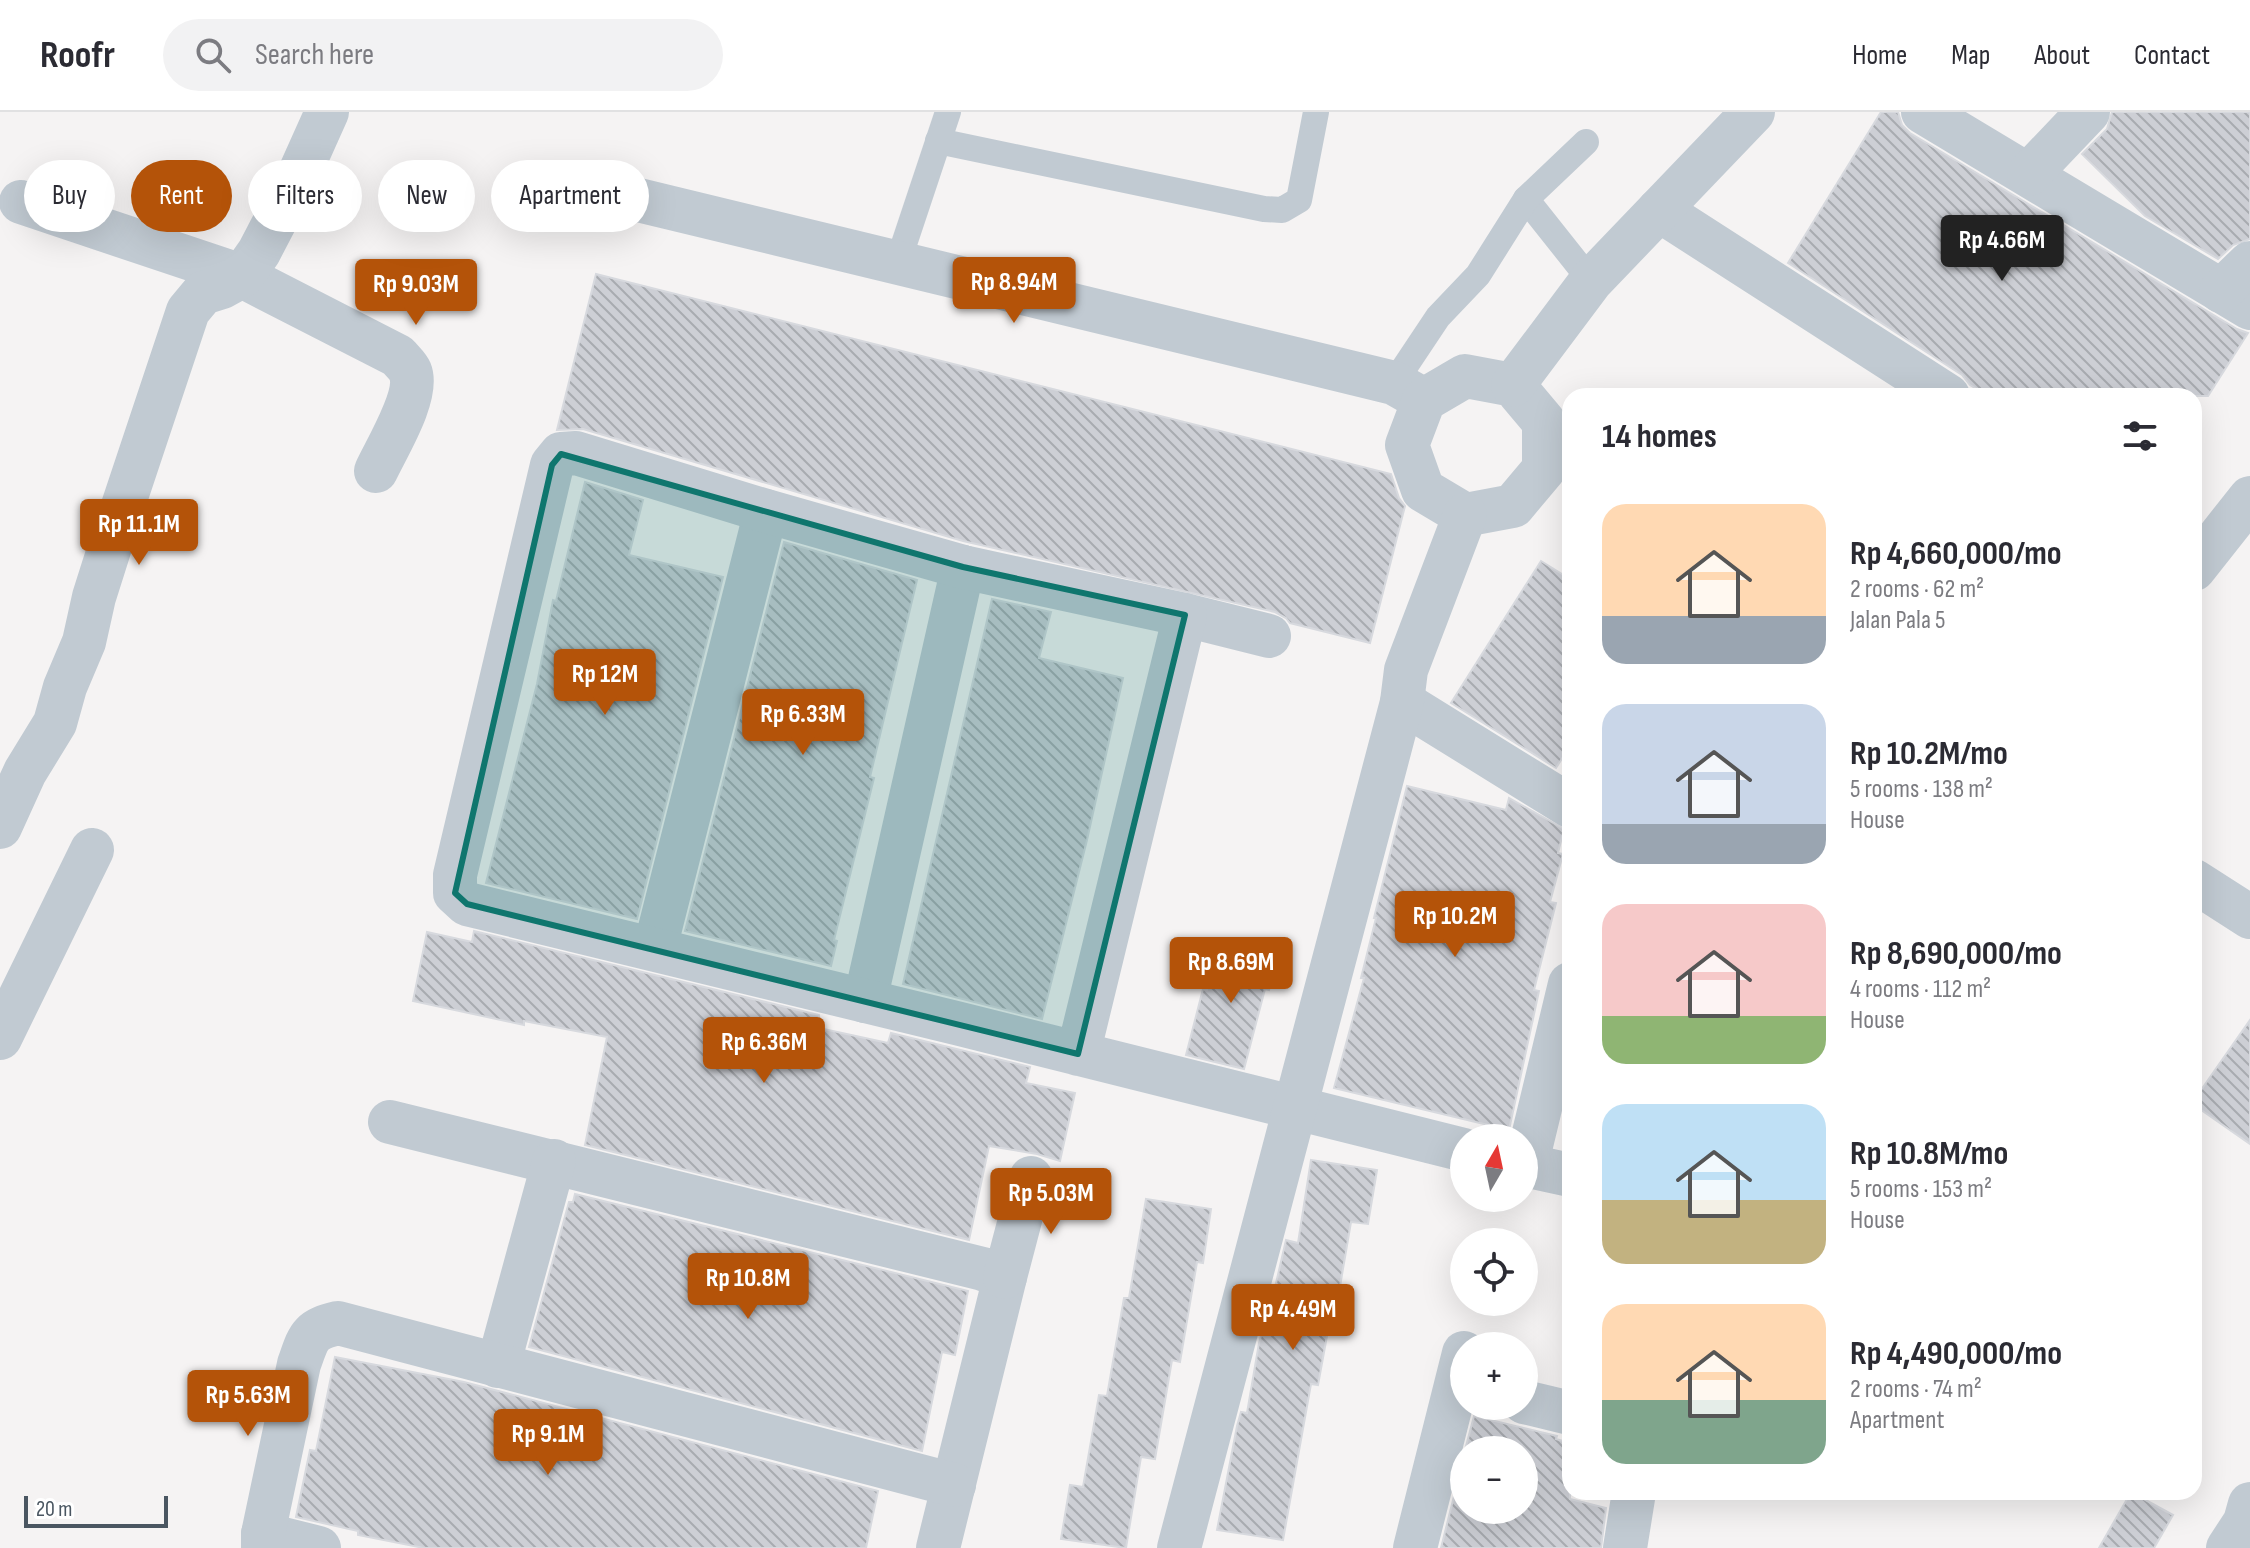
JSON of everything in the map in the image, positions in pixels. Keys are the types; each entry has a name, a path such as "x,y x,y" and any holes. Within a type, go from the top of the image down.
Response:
{"street":[{"path":"0,827 25,772 55,723 65,687 84,642 94,597 188,311 203,293 242,276 259,252 327,112"},
{"path":"1513,385 1591,281 1753,112"},
{"path":"1923,112 2029,174 2240,287"},
{"path":"2029,174 2088,112"},
{"path":"21,202 242,276 398,356 410,371 412,388 376,471"},
{"path":"649,202 898,262 1409,392 1465,376 1513,385 1544,422 1557,477 1513,506 1465,515 1423,490 1407,445 1409,392"},
{"path":"1659,210 1936,388"},
{"path":"1269,636 963,567 576,453 561,454 552,465 455,875 455,893 467,904 1450,1147"},
{"path":"2202,555 2250,498"},
{"path":"655,948 766,511"},
{"path":"1179,1548 1402,702 1406,670 1465,515"},
{"path":"865,1001 963,567"},
{"path":"1078,1054 1185,615"},
{"path":"1402,702 1562,801"},
{"path":"0,1020 92,850 0,1038"},
{"path":"2202,886 2250,917"},
{"path":"1535,1124 1562,1016"},
{"path":"390,1122 968,1265 1005,1277"},
{"path":"498,1366 554,1161"},
{"path":"1538,1169 1562,1173"},
{"path":"938,1548 1031,1178"},
{"path":"319,1548 263,1541 299,1364 307,1342 318,1328 338,1323 954,1485"},
{"path":"1538,1405 1562,1411"},
{"path":"1415,1548 1450,1412"},
{"path":"1625,1548 1633,1500"}],"lane":[{"path":"898,262 948,112"},
{"path":"938,141 1264,209 1282,210 1299,200 1316,112"},
{"path":"1409,392 1438,317 1478,275 1526,199 1586,142"},
{"path":"1526,199 1591,281"}],"highlighted area":[{"path":"561,454 963,567 1185,615 1078,1054 467,904 455,893 552,465"}],"building":[{"path":"1881,112 1898,112 1902,125 1910,133 2248,333 2208,396 2202,396 2202,388 1975,388 1962,375 1788,263"},
{"path":"2112,112 2250,112 2250,239 2233,245 2218,259 2145,216 2082,154 2107,129"},
{"path":"596,274 1391,474 1405,506 1370,643 1290,623 1275,612 963,541 583,429 557,430"},
{"path":"585,482 643,500 629,555 723,577 637,919 486,883 537,684 553,600 556,601"},
{"path":"784,542 917,580 870,777 874,778 834,940 837,941 831,966 685,931"},
{"path":"1541,561 1562,574 1562,759 1556,768 1451,703"},
{"path":"992,599 1051,612 1039,658 1123,678 1087,840 1042,1019 903,984"},
{"path":"1407,786 1506,810 1509,798 1562,828 1558,853 1562,854 1562,858 1550,902 1556,903 1534,990 1539,991 1510,1124 1484,1124 1334,1088 1364,978 1361,978"},
{"path":"474,931 819,1015 819,1028 888,1043 891,1033 1030,1067 1026,1083 1075,1093 1060,1161 989,1146 969,1240 585,1145 607,1037 524,1021 524,1025 413,1001 427,932 472,942"},
{"path":"1219,941 1278,955 1269,990 1265,989 1244,1069 1186,1055"},
{"path":"2250,1020 2250,1144 2202,1111 2202,1089"},
{"path":"1311,1160 1377,1170 1368,1224 1351,1222 1337,1304 1333,1303 1318,1385 1311,1384 1283,1540 1217,1530 1237,1426 1241,1412 1247,1413 1259,1343 1267,1322 1286,1240 1298,1243"},
{"path":"575,1194 968,1291 955,1355 942,1352 922,1451 529,1347 569,1202 573,1202"},
{"path":"1146,1199 1211,1209 1203,1263 1197,1262 1180,1362 1172,1360 1155,1459 1141,1457 1126,1548 1061,1539 1070,1485 1083,1487 1099,1395 1107,1396 1124,1298 1129,1298"},
{"path":"335,1357 464,1382 878,1491 866,1548 424,1548 358,1535 358,1531 296,1517 310,1450 316,1451"},
{"path":"1473,1420 1491,1420 1557,1436 1556,1439 1562,1441 1562,1500 1606,1508 1601,1548 1441,1548 1450,1512 1450,1524 1538,1524 1538,1436 1469,1436"},
{"path":"2126,1500 2146,1500 2173,1515 2154,1548 2099,1548"}]}
